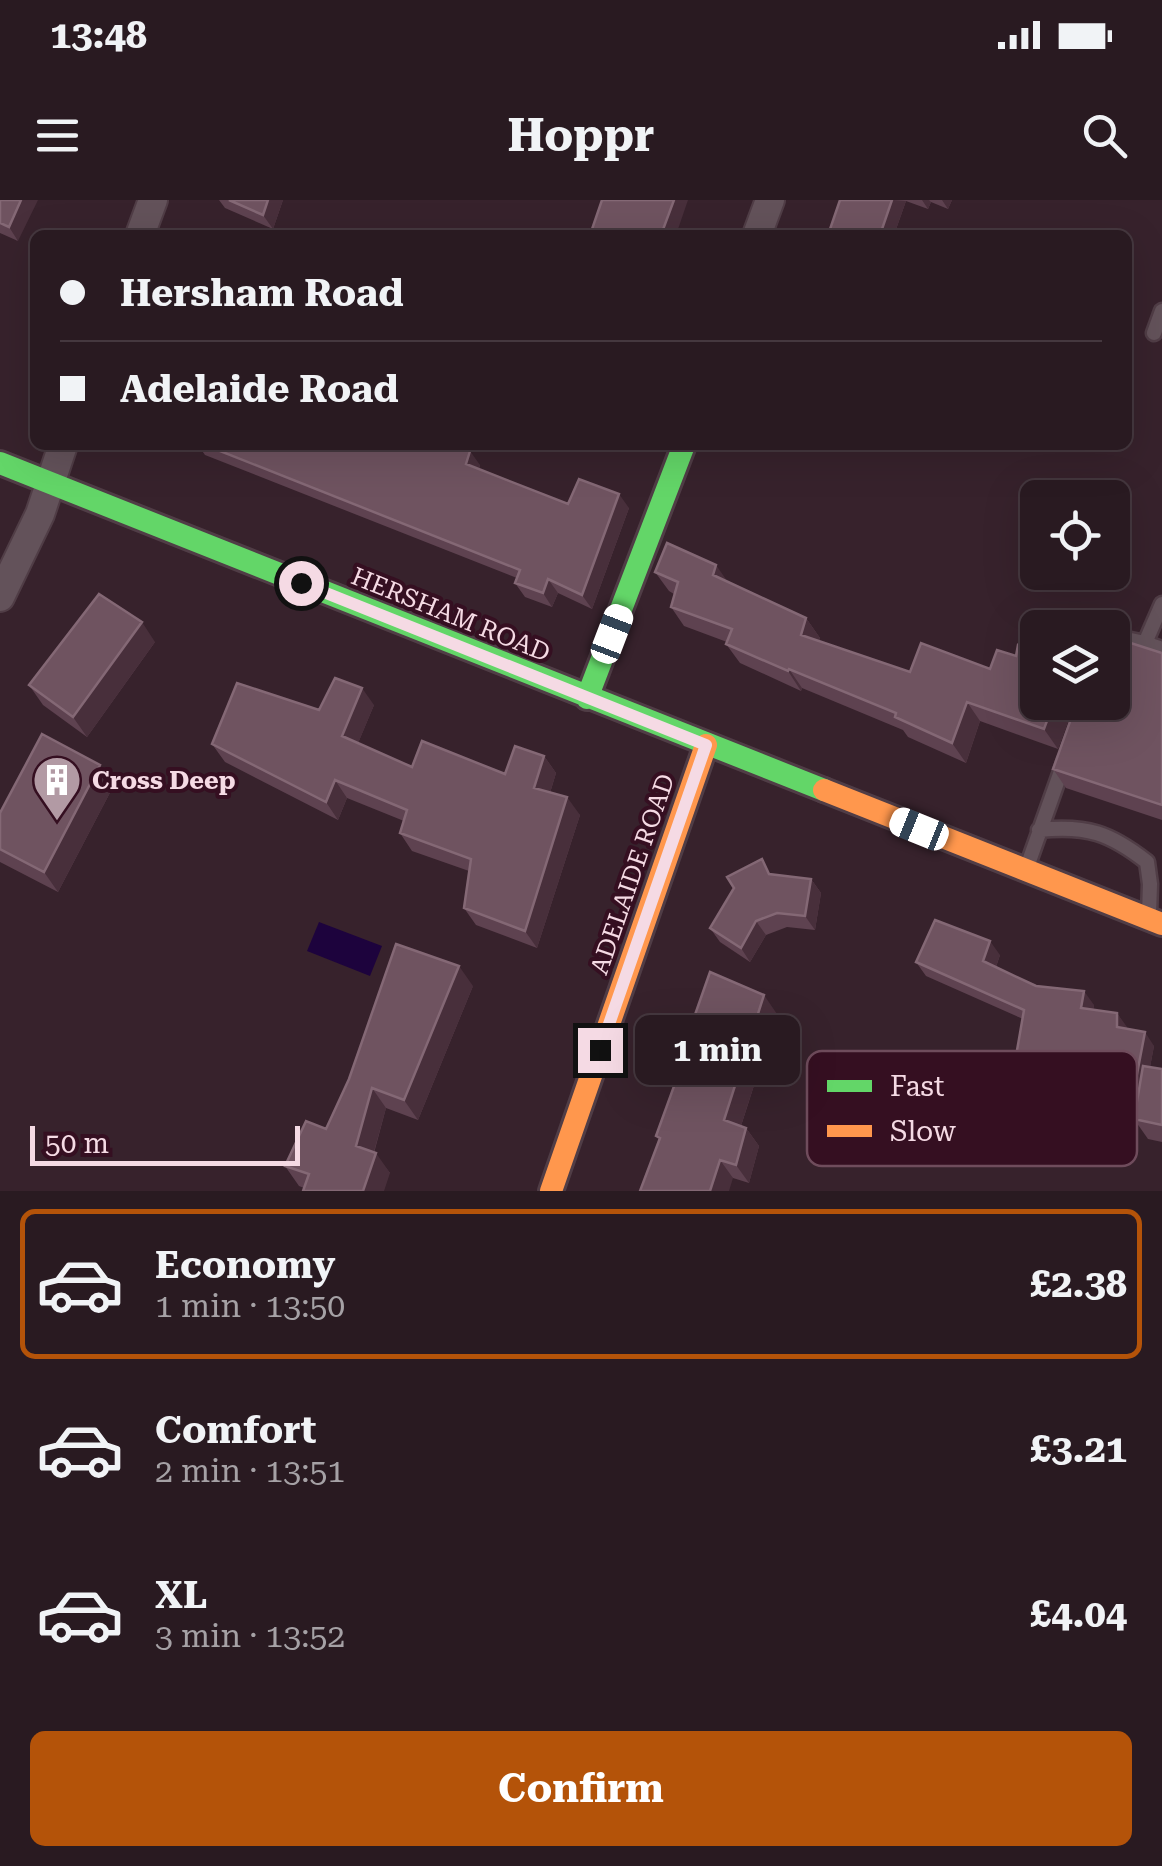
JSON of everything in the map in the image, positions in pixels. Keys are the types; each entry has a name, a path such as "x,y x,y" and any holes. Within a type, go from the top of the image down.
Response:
{"main road":[{"path":"588,698 682,450"},
{"name":"HERSHAM ROAD","path":"0,462 1155,922"},
{"name":"ADELAIDE ROAD","path":"551,1191 706,745"}],"street":[{"path":"142,230 153,200"},
{"path":"760,230 770,200"},
{"path":"0,597 40,514 61,450"}],"lane":[{"path":"1154,332 1162,311"},
{"path":"1146,643 1162,604"},
{"path":"1130,640 1162,649"},
{"path":"1026,870 1073,739"},
{"path":"1040,830 1076,826 1122,843 1147,862 1155,922"}],"shaded area":[{"path":"319,922 382,946 370,976 307,951"}],"building":[{"path":"0,200 21,200 9,227 0,223"},
{"path":"229,200 268,200 263,215"},
{"path":"602,200 674,200 663,230 592,230"},
{"path":"840,200 892,200 882,230 830,230"},
{"path":"218,450 468,450 466,464 568,504 579,479 619,494 582,595 548,579 543,593 515,583 520,570"},
{"path":"667,543 716,565 713,575 806,618 801,635 910,672 921,643 990,669 997,650 1016,656 1020,646 1020,720 1047,720 1044,729 967,702 952,743 895,717 896,713 726,644 732,629 671,607 678,582 655,572"},
{"path":"99,594 142,622 73,717 29,685"},
{"path":"1130,643 1162,653 1162,805 1053,769 1071,720 1130,720"},
{"path":"335,678 362,688 342,736 412,767 422,741 505,774 515,746 544,756 534,788 567,797 525,931 464,908 471,859 400,833 407,810 335,780 326,802 212,744 237,683 319,710"},
{"name":"Cross Deep","path":"42,734 100,765 44,872 0,849 0,813"},
{"path":"762,859 769,874 811,879 805,916 777,913 756,921 741,948 710,928 734,888 727,877"},
{"path":"935,920 990,941 983,961 1036,986 1084,991 1081,1008 1117,1013 1117,1027 1145,1032 1137,1074 1137,1051 1017,1051 1024,1010 916,962"},
{"path":"396,944 459,966 404,1100 372,1088 356,1146 376,1153 363,1191 303,1191 309,1174 285,1166 306,1121 326,1129 349,1079"},
{"path":"710,972 764,995 724,1120 746,1128 736,1165 720,1160 710,1191 640,1191 660,1138 656,1136 681,1067 677,1066"},
{"path":"1143,1066 1162,1069 1162,1125 1137,1120"}],"traffic: fast":[{"path":"587,698 682,450"},
{"path":"0,463 824,790"}],"traffic: slow":[{"path":"551,1191 706,745"},
{"path":"824,790 1162,924"}],"place":[{"name":"Cross Deep","path":"57,822"}],"route":[{"path":"301,583 706,745 600,1050"}]}
